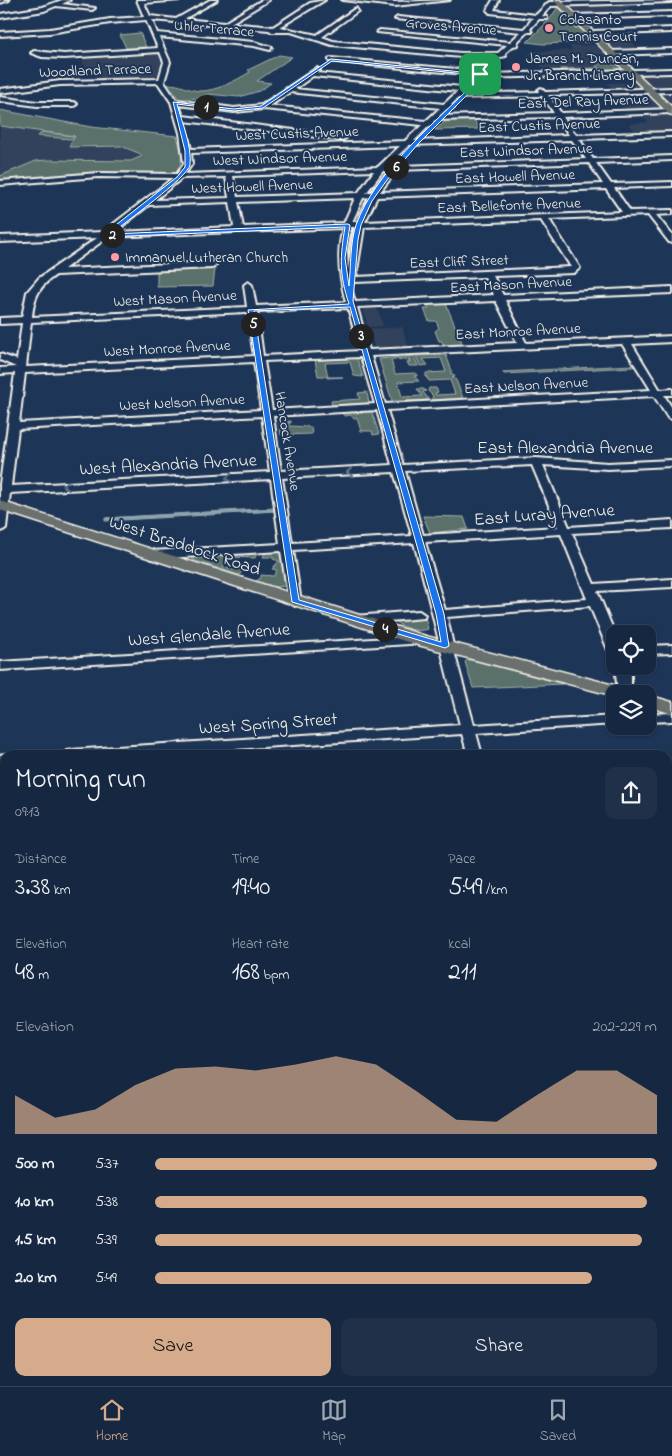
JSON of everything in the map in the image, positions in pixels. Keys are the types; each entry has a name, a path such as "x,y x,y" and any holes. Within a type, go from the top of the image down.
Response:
{"main road":[{"path":"556,2 591,33 672,112"},
{"name":"West Braddock Road","path":"1,506 295,602 420,640 606,688"},
{"path":"656,703 672,708"}],"street":[{"path":"0,1 6,0"},
{"path":"0,16 31,12 57,5 67,0"},
{"path":"0,528 2,490 32,292 54,272 106,235 180,176 188,164 188,151 174,102 162,86 161,80 167,62 140,1 177,0"},
{"path":"178,20 214,0"},
{"path":"226,24 266,0"},
{"path":"268,34 312,4 322,0"},
{"path":"345,0 371,3 447,0"},
{"path":"496,0 490,10 492,12 544,15"},
{"path":"473,750 445,646 440,614 351,303 343,258 352,209 359,196 381,168 530,31 544,15 549,4 556,2 672,0"},
{"path":"361,46 407,12 406,2"},
{"path":"57,5 92,8"},
{"path":"318,36 356,10"},
{"path":"574,17 672,14"},
{"path":"0,34 50,31 110,21 148,18 275,28 318,36 332,43 461,55 504,55"},
{"path":"398,19 530,31"},
{"path":"591,33 672,30"},
{"name":"Uhler Terrace","path":"156,35 254,44 270,48"},
{"name":"Groves Avenue","path":"374,36 515,44"},
{"path":"254,44 261,39"},
{"path":"264,107 331,60 336,52 332,43"},
{"path":"34,53 58,56 163,50"},
{"path":"611,53 672,51"},
{"path":"331,60 482,75 532,76 672,70"},
{"path":"623,64 672,70"},
{"path":"311,74 463,93 545,95 672,90"},
{"path":"532,76 628,214"},
{"name":"Woodland Terrace","path":"0,91 61,82 161,80"},
{"path":"289,90 449,107"},
{"path":"0,99 37,104 74,104"},
{"name":"East Del Ray Avenue","path":"174,102 234,110 264,107 434,121 672,112"},
{"path":"179,118 382,144"},
{"path":"348,279 359,225 374,196 434,121"},
{"name":"East Custis Avenue","path":"407,143 672,134"},
{"name":"West Custis Avenue","path":"188,151 407,143"},
{"name":"East Windsor Avenue","path":"381,168 672,158"},
{"name":"West Windsor Avenue","path":"0,183 98,175 180,176 381,168"},
{"path":"229,174 239,230"},
{"name":"East Howell Avenue","path":"359,196 672,184"},
{"name":"West Howell Avenue","path":"147,203 359,196"},
{"name":"East Bellefonte Avenue","path":"0,239 672,212"},
{"path":"650,213 672,240"},
{"name":"East Cliff Street","path":"348,279 574,270 576,268 544,218"},
{"path":"54,272 212,265"},
{"path":"488,274 523,346"},
{"name":"Hancock Avenue","path":"248,285 295,602"},
{"name":"East Mason Avenue","path":"351,303 672,290"},
{"name":"West Mason Avenue","path":"0,321 251,310 351,303"},
{"name":"East Monroe Avenue","path":"366,354 672,339"},
{"path":"625,341 672,416"},
{"name":"West Monroe Avenue","path":"0,371 20,368 366,354"},
{"path":"0,357 20,368"},
{"name":"East Nelson Avenue","path":"382,408 672,392"},
{"name":"West Nelson Avenue","path":"13,426 382,408"},
{"path":"536,462 606,627"},
{"name":"East Alexandria Avenue","path":"398,469 536,462 608,466 672,463"},
{"name":"West Alexandria Avenue","path":"2,490 398,469"},
{"name":"East Luray Avenue","path":"151,555 672,524"},
{"path":"590,588 672,583"},
{"path":"440,614 596,602"},
{"path":"354,620 419,615"},
{"name":"West Glendale Avenue","path":"0,666 420,640"},
{"path":"656,650 672,649"},
{"path":"656,717 672,716"},
{"name":"West Spring Street","path":"144,750 606,720"}],"shaded area":[{"path":"560,0 622,1 630,8 622,8 628,14 608,15 615,22 585,24"},
{"path":"620,31 641,51 614,52 593,32"},
{"path":"596,45 623,71 548,73 529,54 530,52 572,50 569,46"},
{"path":"159,52 161,65 156,78 101,79 97,70 90,70 82,63 87,55"},
{"path":"672,72 672,108 637,73"},
{"path":"637,82 672,116 672,133 637,134 629,124 648,122 637,111 629,111 625,107 612,102 605,93 615,93 607,83"},
{"path":"0,110 91,127 177,136 183,157 178,170 173,173 96,172 0,181"},
{"path":"377,307 383,326 369,327 365,314 362,311 365,310 364,308"},
{"path":"402,327 409,348 375,349 369,329"}],"green space":[{"path":"558,7 578,27 574,28 579,28 591,42 543,44 527,42 549,20"},
{"path":"140,33 146,47 126,48 120,35"},
{"path":"279,55 292,57 257,81 271,83 259,91 239,97 208,94 201,98 179,99 168,84 199,91 212,90 226,85 250,72 248,70"},
{"path":"593,61 611,61 621,71 563,73 560,69 598,68"},
{"path":"0,110 91,127 177,136 181,151 180,165 173,173 96,172 0,181 0,176 36,161 131,161 142,156 121,146 70,147 75,136 71,139 37,136 43,132 74,136 0,126"},
{"path":"474,120 479,129 435,130 446,121"},
{"path":"215,268 213,286 157,287 157,271"},
{"path":"446,304 463,345 444,346 442,341 439,341 435,331 439,328 436,321 429,321 424,309 429,309 427,305"},
{"path":"446,355 452,371 450,373 455,377 452,378 456,380 463,398 431,400 433,396 428,391 429,388 436,388 438,392 435,393 436,395 455,394 450,380 429,381 426,373 446,372 441,358 423,359 428,365 420,366 416,356"},
{"path":"414,356 418,366 409,366 407,362 410,362 409,359 391,360 395,374 416,373 417,376 414,376 419,381 398,382 402,397 422,396 417,389 424,389 426,391 423,392 429,400 392,401 379,359"},
{"path":"357,358 363,377 354,376 350,362 325,363 328,377 343,377 327,378 326,376 318,376 315,360"},
{"path":"632,365 633,367 504,374 503,372"},
{"path":"367,392 369,403 332,405 331,401 360,399 358,393"},
{"path":"372,412 379,434 373,435 372,431 361,431 357,418 353,418 351,415 345,416 341,413"},
{"path":"291,421 291,423 288,423 289,426 311,427 312,434 281,435 279,422"},
{"path":"275,508 276,511 105,521 105,518"},
{"path":"423,516 464,517 468,529 430,533"},
{"path":"282,550 286,586 275,587 256,581 261,578 261,575 274,576 277,570 272,569 279,561 273,559 273,557 263,557 266,551"},
{"path":"258,551 255,558 228,557 223,568 244,570 239,575 193,560 192,557 190,558 192,556"},
{"path":"425,617 428,629 424,630 406,628 396,621"},
{"path":"467,660 563,684 473,688 465,662"}],"waterway":[{"path":"107,519 273,510"}],"place":[{"name":"Colasanto Tennis Court","path":"549,28"},
{"name":"James M. Duncan, Jr. Branch Library","path":"516,67"},
{"name":"Immanuel Lutheran Church","path":"115,257"}],"route":[{"path":"480,74 331,60 264,107 234,110 174,102 188,151 189,160 187,167 178,178 106,235 348,225 343,258 345,282 350,301 351,302 352,305 380,402 440,614 445,646 295,602 251,310 352,305 350,301 356,240 359,225 370,201 416,143 469,90 464,90 480,74"}]}
